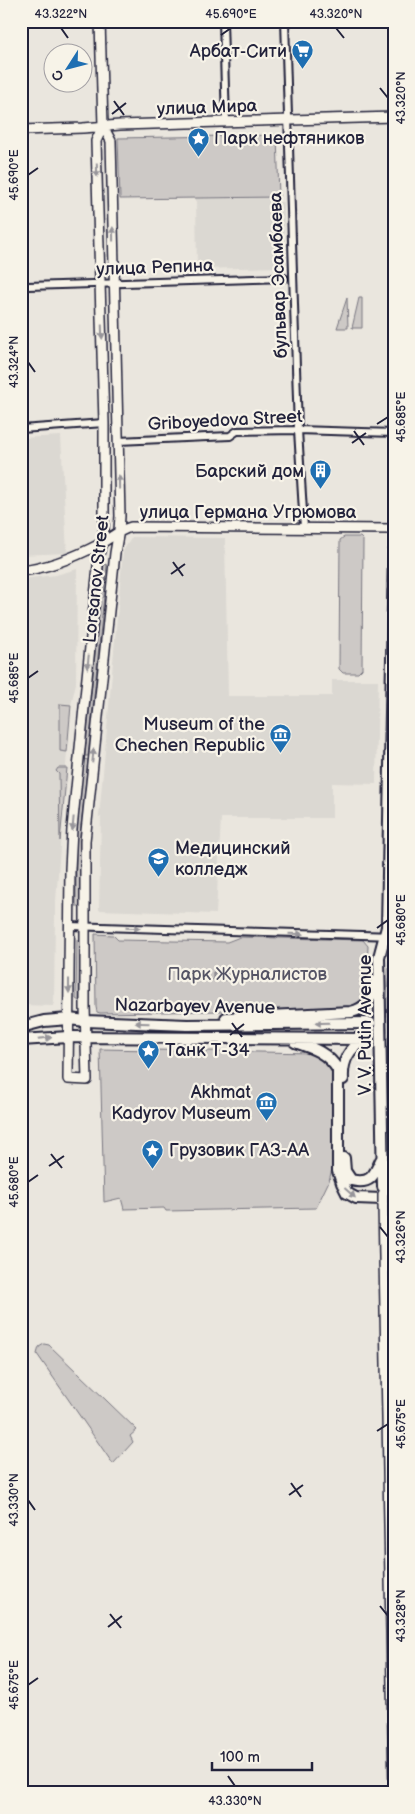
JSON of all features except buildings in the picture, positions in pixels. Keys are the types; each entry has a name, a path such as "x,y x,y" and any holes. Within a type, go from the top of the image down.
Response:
{"main road":[{"name":"Lorsanov Street","path":"100,21 103,126 111,141 120,530 115,553 85,841 84,927 87,1080 68,1079 69,926 72,829 100,544 104,529 104,423 96,141 103,126"},
{"name":"улица Мира","path":"21,130 394,117"},
{"name":"улица Германа Угрюмова","path":"21,571 54,564 100,544 120,530 130,527 394,529"},
{"name":"V. V. Putin Avenue","path":"383,1195 379,957 389,936 387,927 392,774 394,552"},
{"path":"173,1024 191,1020 361,1010 369,1002 379,971"},
{"name":"Nazarbayev Avenue","path":"21,1027 44,1020 69,1019 173,1024 370,1023"},
{"name":"Nazarbayev Avenue","path":"21,1040 68,1037 368,1039 356,1044 351,1049 344,1065 345,1171 351,1180 361,1182 369,1180 375,1174 382,1157"},
{"path":"287,1039 326,1055 338,1070 338,1171 347,1193 356,1198 382,1199 394,1193"},
{"path":"394,1193 390,1192 383,1195 394,1792"}],"street":[{"path":"21,29 26,21"},
{"path":"223,21 226,122"},
{"name":"бульвар Эсамбаева","path":"285,21 298,430 304,528"},
{"name":"улица Репина","path":"28,286 284,278"},
{"path":"21,429 104,423"},
{"name":"Griboyedova Street","path":"118,440 230,436 237,431 298,430 394,433"},
{"path":"69,926 389,936"}],"shaded area":[{"path":"279,197 279,202 284,202 285,267 197,269 196,198"},
{"path":"61,436 67,553 21,555 21,438"},
{"path":"132,537 225,538 228,696 332,696 332,680 378,680 376,784 332,783 332,818 221,818 216,914 99,910 101,817 99,817 123,551"},
{"path":"77,569 76,683 71,705 55,915 54,1006 21,1005 21,579 56,575"},
{"path":"213,972 222,974 223,972 230,972 230,974 233,974 233,972 240,972 240,979 230,977 230,980 223,980 223,977 220,977 220,980 213,980"}],"green space":[{"name":"Парк нефтяников","path":"277,135 279,197 120,199 118,138"},
{"path":"347,298 348,328 337,328"},
{"path":"359,298 362,298 362,328 352,328"},
{"path":"344,537 360,537 363,540 362,669 358,673 343,673 339,669 340,540"},
{"path":"104,564 107,565 88,756 85,756"},
{"path":"60,704 71,705 67,752 60,751"},
{"path":"84,759 88,760 80,834 80,906 76,906 76,834"},
{"path":"58,768 67,768 60,841 59,774 56,771"},
{"path":"394,930 394,1181 387,1182 387,998 390,931"},
{"name":"Парк Журналистов","path":"95,934 113,935 118,940 227,942 240,937 363,940 368,946 366,1004 363,1007 343,1009 100,1013 97,1012 96,1007"},
{"path":"77,939 80,940 79,1001 76,999"},
{"path":"100,1049 313,1053 328,1062 334,1075 335,1157 329,1181 316,1208 166,1211 164,1208 124,1209 121,1198 104,1202"},
{"path":"44,1344 49,1345 137,1430 130,1436 133,1442 113,1464 37,1354 39,1347"}],"tunnel":[{"path":"372,1023 394,1021"},
{"path":"368,1039 394,1038"}],"place":[{"name":"Арбат-Сити","path":"303,70"},
{"name":"Парк нефтяников","path":"198,157"},
{"name":"Барский дом","path":"320,490"},
{"name":"Museum of the Chechen Republic","path":"281,753"},
{"name":"Медицинский колледж","path":"159,877"},
{"name":"Танк Т-34","path":"149,1069"},
{"name":"Akhmat Kadyrov Museum","path":"267,1121"},
{"name":"Грузовик ГАЗ-АА","path":"153,1169"}]}
